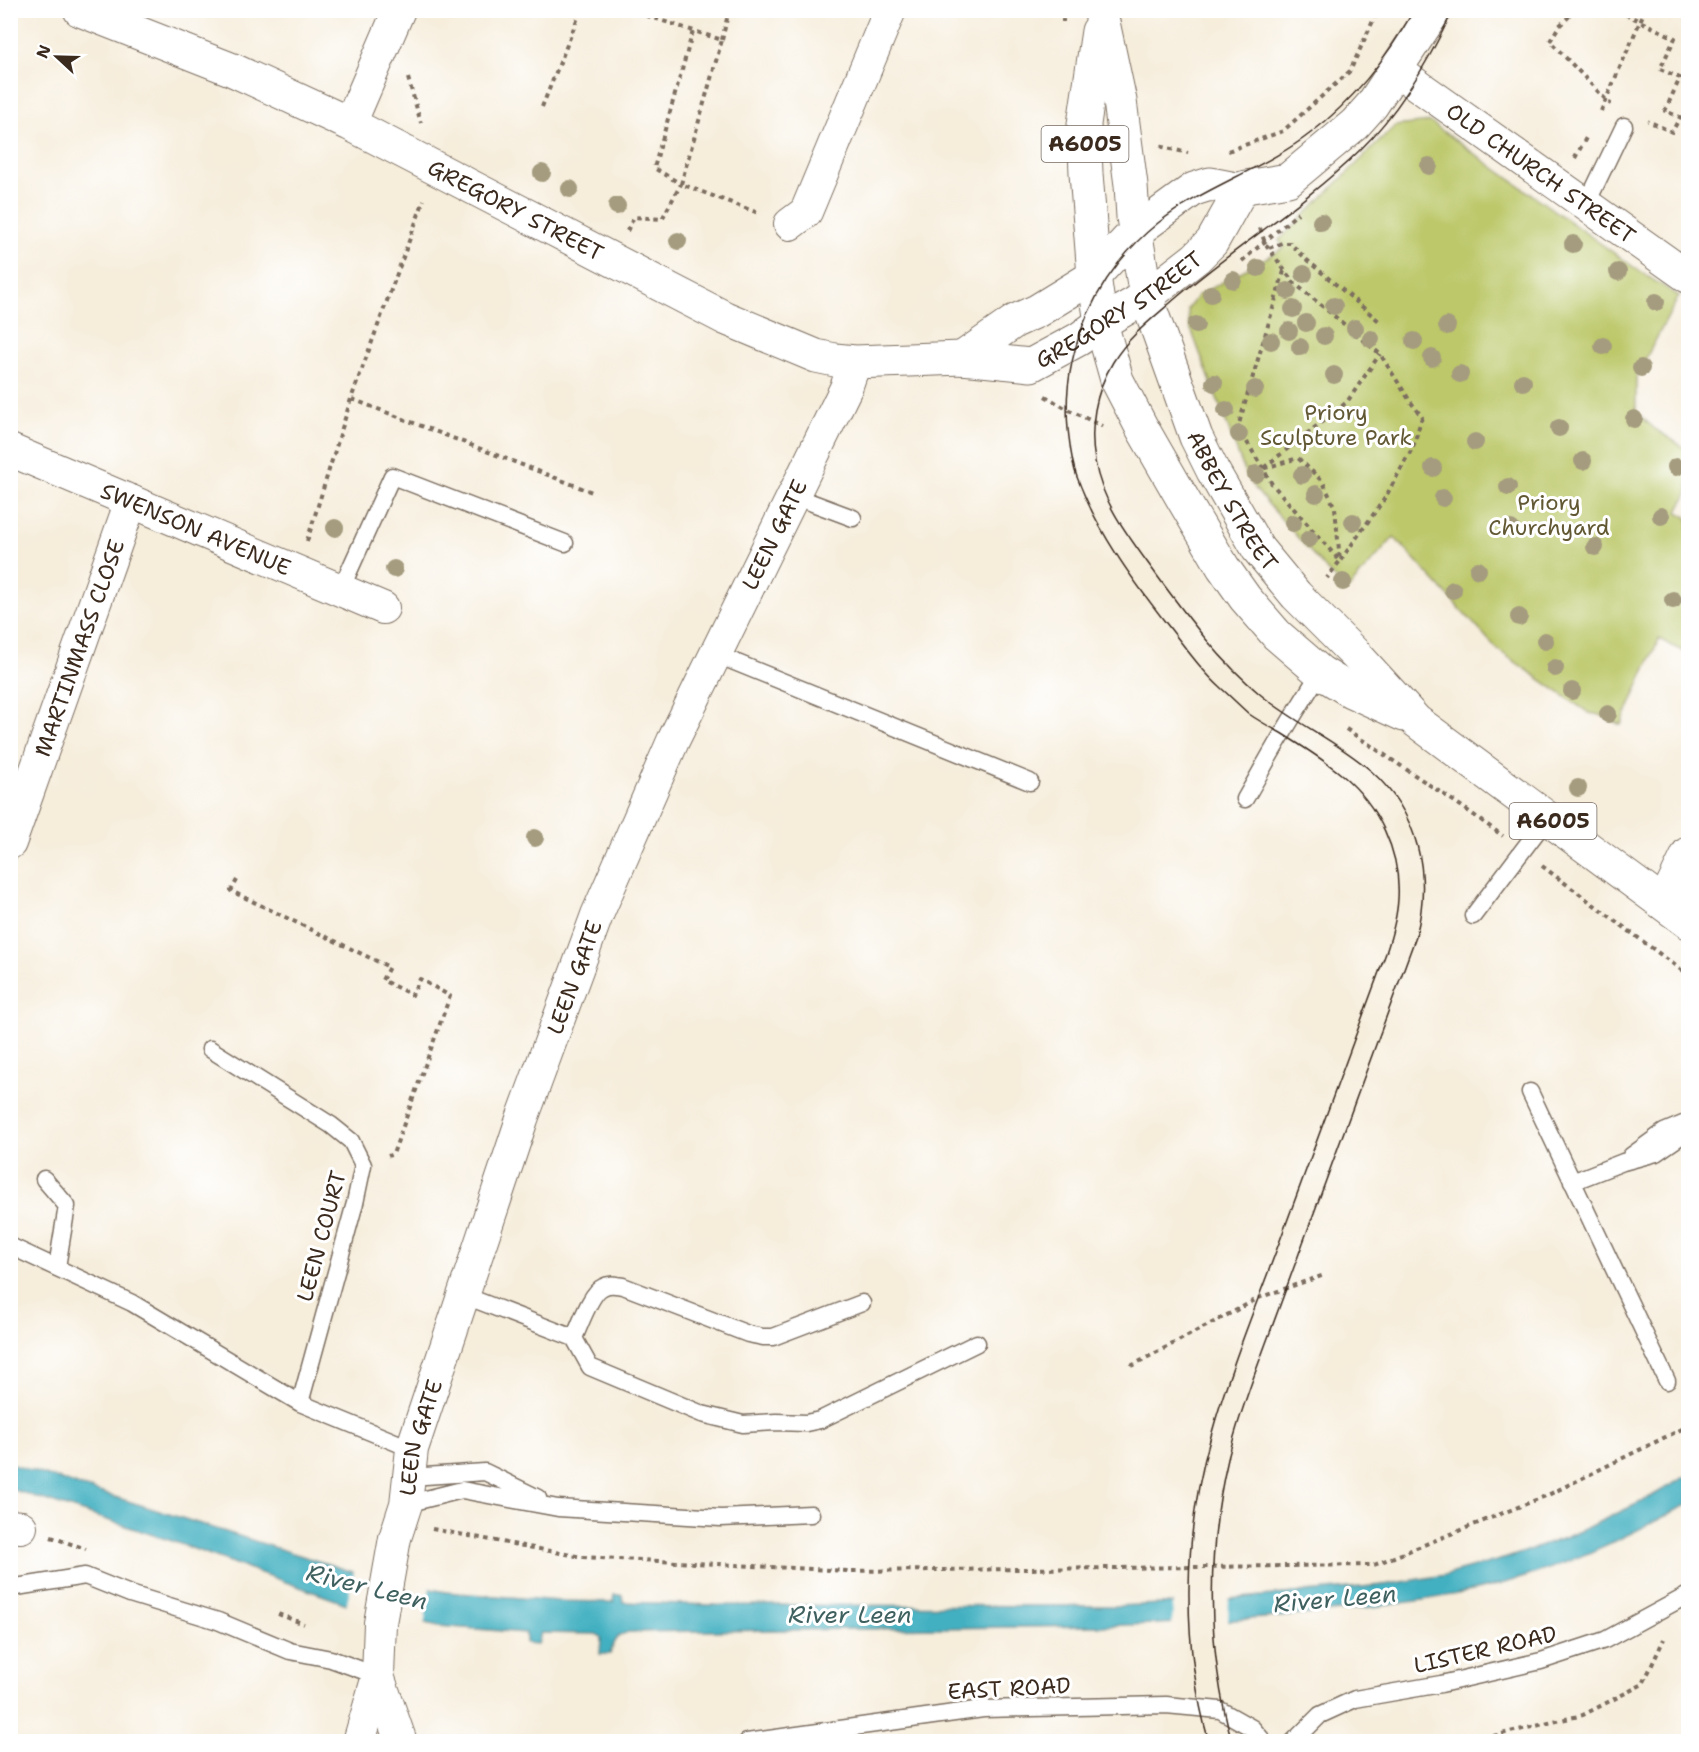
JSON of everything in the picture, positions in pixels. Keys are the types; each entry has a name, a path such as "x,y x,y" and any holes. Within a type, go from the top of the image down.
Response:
{"street":[{"name":"GREGORY STREET","path":"80,10 233,70 350,124 725,318 816,356 835,360 855,362 962,358 1031,365 1079,339 1101,323 1146,297 1196,258 1212,242 1243,189"},
{"path":"790,224 806,212 890,10"},
{"name":"GREGORY STREET","path":"1396,70 1419,10"},
{"name":"GREGORY STREET","path":"962,358 1015,321 1094,276 1135,232 1194,189 1210,184 1243,189 1288,180 1361,118 1435,10"},
{"name":"A6005","path":"1101,12 1120,101 1135,232"},
{"name":"A6005","path":"1094,276 1084,124 1101,12"},
{"path":"350,124 396,18"},
{"name":"OLD CHURCH STREET","path":"1396,70 1688,274"},
{"name":"ABBEY STREET","path":"1135,232 1146,297 1196,437 1213,471 1258,549 1296,594 1416,721"},
{"name":"ABBEY STREET","path":"1094,276 1101,323 1117,380 1146,435 1223,567 1245,598 1277,634 1320,672 1351,691 1416,721 1676,913"},
{"name":"LEEN GATE","path":"378,1676 380,1623 395,1538 409,1477 463,1295 522,1119 590,932 673,741 846,388 855,362"},
{"name":"SWENSON AVENUE","path":"10,450 383,608"},
{"name":"MARTINMASS CLOSE","path":"23,838 131,501"},
{"path":"1676,913 1689,853"},
{"path":"359,1742 378,1676"},
{"path":"378,1676 401,1742"}],"lane":[{"path":"1587,203 1624,126"},
{"path":"341,589 392,476 565,543"},
{"path":"794,496 853,518"},
{"path":"715,654 1030,782"},
{"path":"1245,799 1320,672"},
{"path":"1473,916 1548,817"},
{"name":"LEEN COURT","path":"210,1050 331,1125 351,1141 363,1165 355,1203 300,1403"},
{"path":"1530,1092 1667,1381"},
{"path":"1623,1162 1664,1132 1689,1122"},
{"path":"1572,1182 1623,1162 1656,1153 1689,1131"},
{"path":"44,1179 68,1206 57,1267"},
{"path":"10,1246 132,1303 300,1403 409,1477 462,1490 558,1508 721,1518 812,1514"},
{"path":"574,1338 594,1295 600,1288 610,1284 622,1286 729,1328 763,1337 773,1337 862,1303"},
{"path":"463,1295 574,1338 591,1367 702,1414 743,1424 806,1423 820,1420 977,1343"},
{"path":"409,1477 484,1472 558,1508"},
{"path":"10,1588 85,1576 130,1594 218,1621 290,1651 331,1659 378,1676"},
{"name":"LISTER ROAD","path":"1293,1742 1320,1715 1355,1699 1441,1684 1541,1661 1605,1640 1687,1601"},
{"name":"EAST ROAD","path":"747,1742 983,1708 1166,1705 1220,1710 1252,1728 1264,1742"}],"path":[{"path":"542,107 581,10"},
{"path":"628,10 722,40"},
{"path":"612,261 634,218 662,219 681,184 729,10"},
{"path":"1224,153 1283,131 1350,72 1378,10"},
{"path":"1576,10 1559,26 1550,41 1605,99 1619,107"},
{"path":"1617,10 1675,38 1660,69 1680,78 1665,111 1680,117 1672,132 1640,117"},
{"path":"1600,113 1645,10"},
{"path":"297,571 351,399 416,219 437,170 422,128 396,18"},
{"path":"693,31 654,168 681,184 790,224"},
{"path":"1560,185 1588,134"},
{"path":"1163,147 1191,154"},
{"path":"1243,189 1265,243 1293,282 1380,354 1422,417 1413,447 1385,498 1325,581"},
{"path":"1241,261 1306,207"},
{"path":"1269,248 1282,243 1290,243 1379,321"},
{"path":"1284,270 1238,428 1272,484 1340,561"},
{"path":"1262,469 1347,402 1380,354"},
{"path":"351,399 592,492"},
{"path":"1262,469 1298,458 1323,482 1335,508 1340,561"},
{"path":"237,880 231,891 389,967 382,980 412,995 420,979 450,996 393,1154 363,1165"},
{"path":"1675,965 1689,975"},
{"path":"1131,1366 1261,1297 1324,1275"},
{"path":"428,1527 582,1557 849,1571 1374,1565 1548,1495 1689,1426"},
{"path":"1467,1742 1583,1715 1643,1684 1687,1601"}],"green space":[{"name":"Priory Churchyard","path":"1430,122 1642,273 1679,296 1636,377 1636,412 1655,429 1688,450 1688,492 1678,512 1688,518 1688,654 1659,639 1621,725 1600,715 1589,713 1498,650 1394,537 1348,589 1330,574 1255,489 1246,475 1189,324 1188,309 1197,296 1284,248 1279,240 1395,126"}],"water":[{"name":"River Leen","path":"10,1464 366,1576 446,1592 559,1601 613,1602 614,1595 622,1595 623,1602 716,1605 1115,1606 1186,1603 1383,1585 1445,1575 1507,1558 1567,1537 1643,1501 1688,1475 1688,1504 1572,1560 1511,1581 1449,1596 1365,1608 1233,1620 1134,1625 630,1632 619,1637 610,1654 600,1654 601,1638 596,1634 541,1633 538,1644 526,1643 526,1633 439,1626 358,1608 169,1540 11,1489"}],"pier":[{"path":"355,1568 367,1573 430,1586 424,1626 346,1607"},
{"path":"1229,1596 1228,1623 1172,1627 1173,1601"}],"tram line":[{"path":"1209,1742 1200,1705 1190,1628 1191,1550 1202,1473 1235,1359 1386,953 1397,913 1398,881 1396,864 1385,831 1355,787 1320,758 1249,714 1214,682 1193,658 1128,571 1094,516 1077,477 1071,453 1067,399 1077,342 1088,315 1101,289 1136,243 1176,210 1275,157 1328,119 1369,77 1393,45 1414,10"},
{"path":"1232,1742 1218,1672 1212,1600 1216,1529 1228,1459 1252,1380 1416,936 1421,913 1421,868 1410,825 1387,787 1344,750 1274,705 1246,682 1206,639 1158,577 1129,537 1104,493 1095,461 1093,423 1098,398 1107,373 1126,344 1150,320 1199,279 1316,190 1360,150 1401,102 1434,48 1453,10"}],"park label":[{"name":"Priory Sculpture Park","path":"1336,425"}]}
